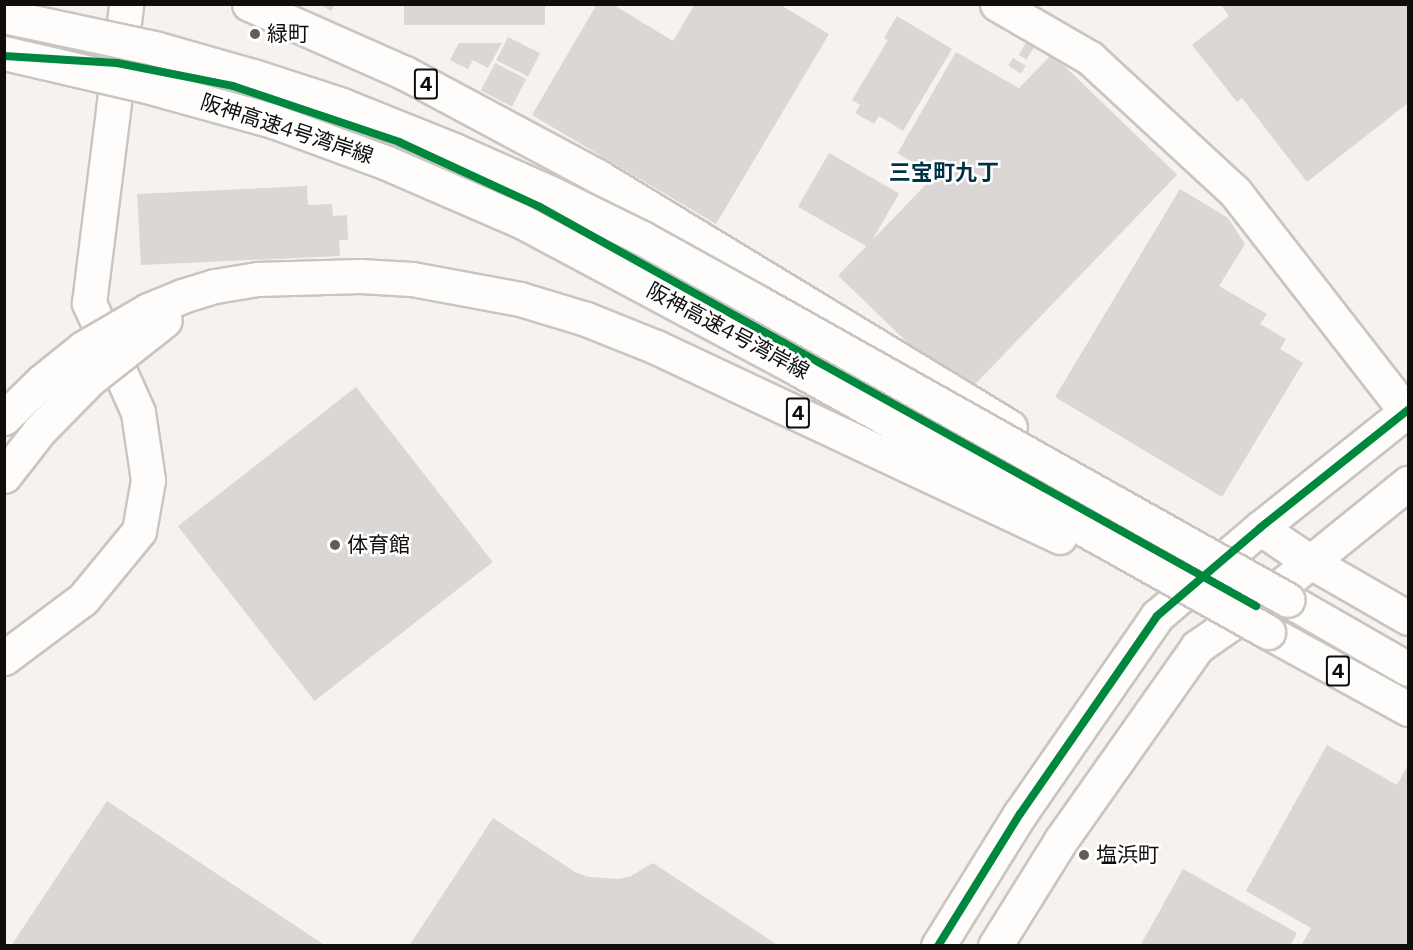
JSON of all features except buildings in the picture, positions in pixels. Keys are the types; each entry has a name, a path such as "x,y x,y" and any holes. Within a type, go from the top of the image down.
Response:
{"main road":[{"path":"4,23 29,4"},
{"path":"4,658 83,599 139,531 148,480 138,412 89,303 126,4"},
{"name":"4","path":"249,4 405,74 597,176 1041,446 1198,562"},
{"path":"938,945 1020,814 1156,616 1198,562 1260,528 1407,411 1236,192 1090,58 997,4"},
{"name":"阪神高速4号湾岸線","path":"4,16 154,48 253,76 342,105 464,154 642,238 1198,562 1408,669"},
{"path":"4,55 117,63 233,86 399,142 540,207 1198,562 1262,619"},
{"name":"阪神高速4号湾岸線","path":"4,55 147,86 273,121 387,162 521,221 1262,619 1408,709"},
{"name":"4","path":"4,476 39,431 90,379 154,327 185,309 222,294 258,284 303,277 370,276 463,286 520,299 586,319 732,382 1007,514 1262,619"},
{"path":"4,418 42,381 83,348 148,310 215,286 256,279 303,277"},
{"path":"995,945 1061,840 1197,647 1262,619 1309,561 1408,483"},
{"path":"1260,528 1309,561 1408,618"}],"cycle path":[{"path":"4,56 117,63 233,86 399,142 540,207 1256,606"},
{"path":"938,946 1020,814 1157,616 1260,528 1408,410"}],"place":[{"name":"緑町","path":"255,34"},
{"name":"体育館","path":"335,545"},
{"name":"塩浜町","path":"1084,855"}],"district":[{"name":"三宝町九丁","path":"944,173"}]}
